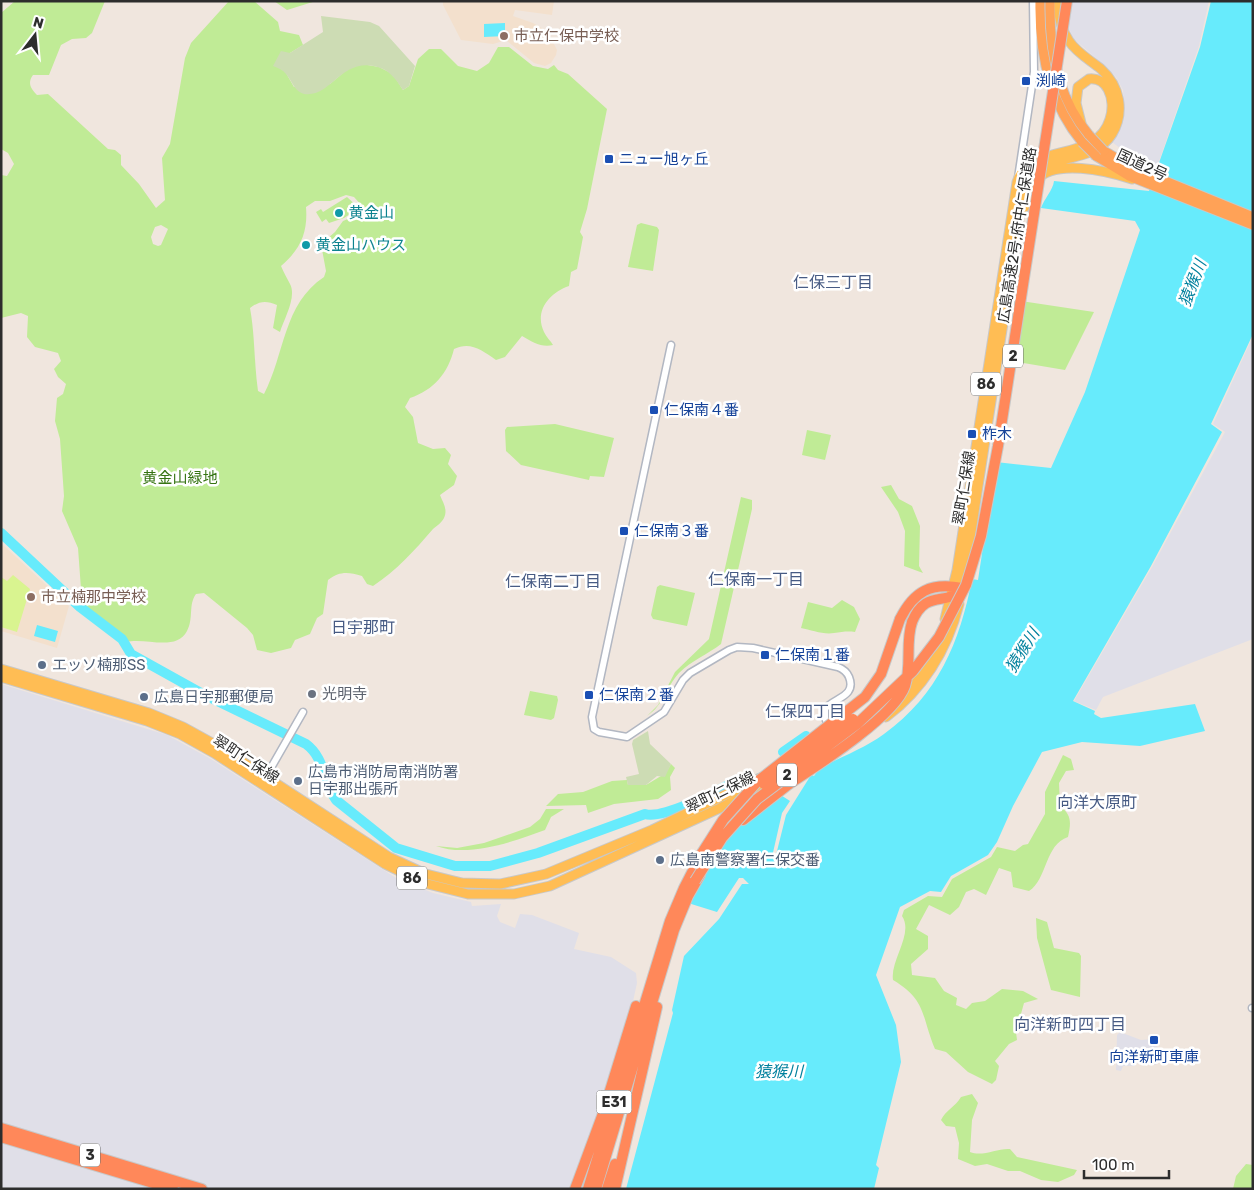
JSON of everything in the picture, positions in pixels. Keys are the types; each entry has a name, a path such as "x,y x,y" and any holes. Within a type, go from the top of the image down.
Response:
{"highway":[{"name":"国道2号","path":"1040,1 1042,54 1049,80 1063,114 1100,153 1130,174 1253,226"},
{"name":"国道2号","path":"1050,1 1050,33 1056,70 1070,107 1086,138"},
{"name":"広島高速2号;府中仁保道路","path":"644,1017 670,922 694,876 722,838 757,799 857,724 897,688 927,654 950,619 969,577 979,545 1023,296 1068,1"},
{"name":"国道2号","path":"1130,174 1253,217"},
{"path":"702,853 723,820 758,781 849,712 872,689 881,674 900,619 910,603 923,592 938,586 956,590"},
{"path":"580,1189 628,1028 674,904 694,876 752,812 858,735 898,699 906,680 909,635 912,622 918,610 928,601 956,590"},
{"path":"928,601 943,602 946,606 947,614"},
{"name":"広島高速2号;府中仁保道路","path":"644,1017 702,853 733,814 772,778 897,688"},
{"path":"607,1189 647,1053 667,952"},
{"name":"E31","path":"588,1189 644,1017"},
{"name":"E31","path":"596,1189 644,1017"},
{"path":"615,1189 633,1103"},
{"path":"575,1189 605,1108"},
{"name":"3","path":"1,1128 176,1185"},
{"name":"3","path":"1,1137 107,1169 202,1189"},
{"path":"107,1169 161,1189"},
{"path":"176,1185 211,1189"}],"main road":[{"name":"翠町仁保線","path":"1,677 147,721 180,734 408,866 450,880 475,884 500,884 546,874 652,830 884,719 911,695 924,679 947,640 1020,221 1022,192 1026,180 1032,171 1041,167 1094,151 1109,138 1118,120 1119,99 1115,87 1107,75 1069,41 1060,21 1059,1"},
{"name":"翠町仁保線","path":"835,744 884,708 914,679 934,648 956,590 1017,182 1021,172 1032,162 1084,147 1104,132 1111,116 1112,104 1108,88 1098,80 1085,81 1077,92 1076,103 1082,127"},
{"path":"1020,221 1032,185 1040,176 1052,170 1084,169 1130,174"},
{"name":"翠町仁保線","path":"1,669 149,713 184,726 263,781"}],"street":[{"path":"1017,182 1034,72 1033,1"},
{"path":"671,345 592,724 599,732 627,737 664,712 683,680 690,673 722,652 745,646 838,667 846,671 850,680 848,693 827,706 824,714 835,744"},
{"path":"263,781 303,712"}],"shaded area":[{"name":"市立仁保中学校","path":"443,1 554,1 552,15 515,10 513,16 533,23 548,32 557,50 556,55 551,63 545,66 534,63 506,40 493,44 461,40 443,5"},
{"path":"1065,1 1209,1 1199,46 1156,170 1145,167 1112,142 1121,126 1124,115 1123,90 1116,77 1074,39 1067,25"},
{"path":"1253,336 1253,639 1103,697 1096,710 1074,701 1152,567 1225,432 1213,424"},
{"name":"市立楠那中学校","path":"1,543 69,606 57,648 1,631"},
{"path":"1,684 167,735 211,759 396,878 433,893 471,902 472,906 501,904 497,916 500,922 515,928 520,914 532,915 579,933 574,949 611,957 636,973 637,983 632,1006 602,1107 588,1138 573,1189 1,1189"},
{"path":"1120,1032 1141,1040 1153,1039 1161,1054 1156,1065 1139,1061 1134,1066 1123,1066 1121,1071 1116,1070 1117,1035"}],"green space":[{"name":"黄金山緑地","path":"15,1 105,1 92,33 86,38 72,39 61,45 49,75 33,75 30,81 31,86 37,95 48,94 108,149 115,150 121,155 121,165 139,184 156,208 165,200 162,158 170,144 185,58 191,43 229,1 254,1 278,22 280,31 299,35 303,45 290,53 286,73 294,87 330,84 350,67 362,64 379,67 393,74 403,90 409,86 418,59 429,49 441,49 458,66 477,71 489,63 498,47 509,47 533,66 548,69 554,65 558,70 568,74 607,109 587,209 580,232 583,237 577,269 571,272 569,286 555,293 542,310 541,324 553,345 541,345 522,336 505,357 496,360 471,346 454,349 448,366 439,379 419,395 410,398 405,407 413,417 418,443 433,449 445,448 451,455 448,464 457,476 454,485 440,495 444,503 444,518 405,560 373,586 367,584 362,576 352,574 340,574 328,580 323,614 317,618 310,634 295,640 291,648 271,653 257,650 253,635 247,628 204,593 196,594 194,598 189,626 182,637 176,641 160,643 126,642 86,607 81,589 78,548 62,511 64,496 60,439 55,421 57,398 63,394 66,384 58,377 54,369 61,361 58,353 35,347 27,337 28,316 21,313 1,318 1,175 7,176 14,164 8,153 1,149 1,13","holes":["346,195 354,197 363,207 362,213 343,221 335,232 321,244 326,271 324,277 300,301 286,331 271,379 264,394 258,391 250,308 263,302 277,305 273,328 280,332 292,295 292,289 281,266 294,253 302,239 306,224 306,207 315,201 330,201","161,225 168,229 161,245 158,246 153,244 151,237 155,227"]},
{"path":"274,1 316,1 287,10"},
{"path":"321,16 370,22 379,26 415,66 409,86 403,90 384,69 374,66 362,66 352,68 313,94 304,94 298,91 285,73 273,66 281,51 290,53 323,32"},
{"path":"347,197 359,208 344,218 329,223 326,219 322,222 316,212 321,209 323,212"},
{"path":"641,223 657,227 659,230 653,271 628,267 637,225"},
{"path":"1015,300 1094,312 1065,370 1006,360"},
{"path":"555,424 614,438 604,477 590,476 589,480 521,465 506,451 505,430 507,427"},
{"path":"807,430 831,435 825,460 802,455"},
{"path":"891,485 899,499 912,506 920,526 919,566 923,573 904,566 905,531 898,512 881,487"},
{"path":"741,497 752,500 752,509 721,644 679,673 657,707 647,716 658,705 675,672 709,639"},
{"path":"13,575 30,589 17,632 1,627 1,577 7,581"},
{"path":"660,585 695,593 687,626 653,619 651,615 657,587"},
{"path":"842,600 854,607 860,619 855,632 826,633 801,628 808,602 832,608"},
{"path":"530,691 557,696 558,700 554,718 551,720 524,715"},
{"path":"648,731 650,744 671,764 665,777 657,776 646,785 628,785 626,777 639,774 632,744 633,740"},
{"path":"1063,755 1071,759 1074,770 1066,771 1059,783 1060,806 1069,816 1070,828 1068,837 1060,841 1050,854 1035,886 1029,891 1013,887 1011,872 999,868 986,895 974,889 966,892 959,907 950,915 929,905 916,929 928,936 928,949 911,964 912,975 935,978 944,991 957,998 956,1005 966,1009 972,1003 985,1001 1002,989 1023,991 1038,999 1024,1003 1016,1032 1017,1040 1009,1044 995,1061 999,1066 996,1080 992,1084 968,1072 946,1052 935,1049 918,1002 904,987 893,980 895,964 904,939 905,923 902,916 904,910 928,896 942,897 952,879 991,857 997,847 1015,851 1028,844 1045,814 1045,792"},
{"path":"671,764 675,768 670,777 671,790 658,799 614,804 588,813 586,805 546,806 558,794 583,792 612,781 627,780 628,785 646,785 666,773"},
{"path":"546,809 564,809 551,817 545,830 520,839 477,849 449,849 436,846 457,848 484,843 530,827 540,819"},
{"path":"1036,918 1047,922 1054,948 1079,953 1081,956 1080,997 1051,990 1037,938"},
{"path":"972,1094 978,1103 972,1120 970,1152 980,1154 1010,1149 1017,1157 1077,1170 1074,1175 1058,1182 1041,1180 1020,1171 1008,1171 987,1164 975,1166 958,1159 959,1143 955,1127 946,1126 941,1120 961,1097"},
{"path":"1246,1164 1253,1165 1253,1189 1233,1189 1236,1176"}],"water":[{"name":"猿猴川","path":"1211,1 1253,1 1253,334 1211,424 1222,432 1151,566 1073,701 1095,711 1094,714 1101,718 1195,704 1205,731 1140,746 1082,742 1042,752 1013,806 997,842 988,855 951,876 941,892 930,891 900,907 876,975 896,1025 901,1062 876,1165 879,1168 874,1189 626,1189 673,1013 672,1010 684,956 719,919 742,884 749,884 743,878 739,878 717,912 688,903 725,815 773,790 790,801 782,813 772,857 775,859 786,815 811,775 814,776 820,768 877,739 903,719 919,702 944,666 961,624 972,579 978,580 996,462 1051,468 1085,392 1140,230 1135,221 1041,208 1054,181 1149,191 1200,47"},
{"path":"505,23 505,36 484,37 484,24"},
{"path":"37,625 58,631 55,642 34,636"}],"waterway":[{"path":"1,533 80,607 122,639 131,654 203,694 306,744 317,756 336,800 396,848 455,866 490,866 538,853 645,814 666,812 711,794 746,776"},
{"path":"783,752 806,736"}],"place":[{"name":"市立仁保中学校","path":"504,36"},
{"name":"渕崎","path":"1026,81"},
{"name":"ニュー旭ヶ丘","path":"609,159"},
{"name":"黄金山","path":"339,213"},
{"name":"黄金山ハウス","path":"306,245"},
{"name":"仁保南４番","path":"654,410"},
{"name":"柞木","path":"972,434"},
{"name":"仁保南３番","path":"624,531"},
{"name":"市立楠那中学校","path":"31,597"},
{"name":"仁保南１番","path":"765,655"},
{"name":"エッソ楠那SS","path":"42,665"},
{"name":"光明寺","path":"312,694"},
{"name":"仁保南２番","path":"589,695"},
{"name":"広島日宇那郵便局","path":"144,697"},
{"name":"広島市消防局南消防署 日宇那出張所","path":"298,781"},
{"name":"広島南警察署仁保交番","path":"660,860"},
{"name":"向洋新町車庫","path":"1154,1040"}],"district":[{"name":"仁保三丁目","path":"833,282"},
{"name":"仁保南一丁目","path":"756,579"},
{"name":"仁保南二丁目","path":"553,581"},
{"name":"日宇那町","path":"363,627"},
{"name":"仁保四丁目","path":"805,711"},
{"name":"向洋大原町","path":"1097,802"},
{"name":"向洋新町四丁目","path":"1070,1024"}]}
